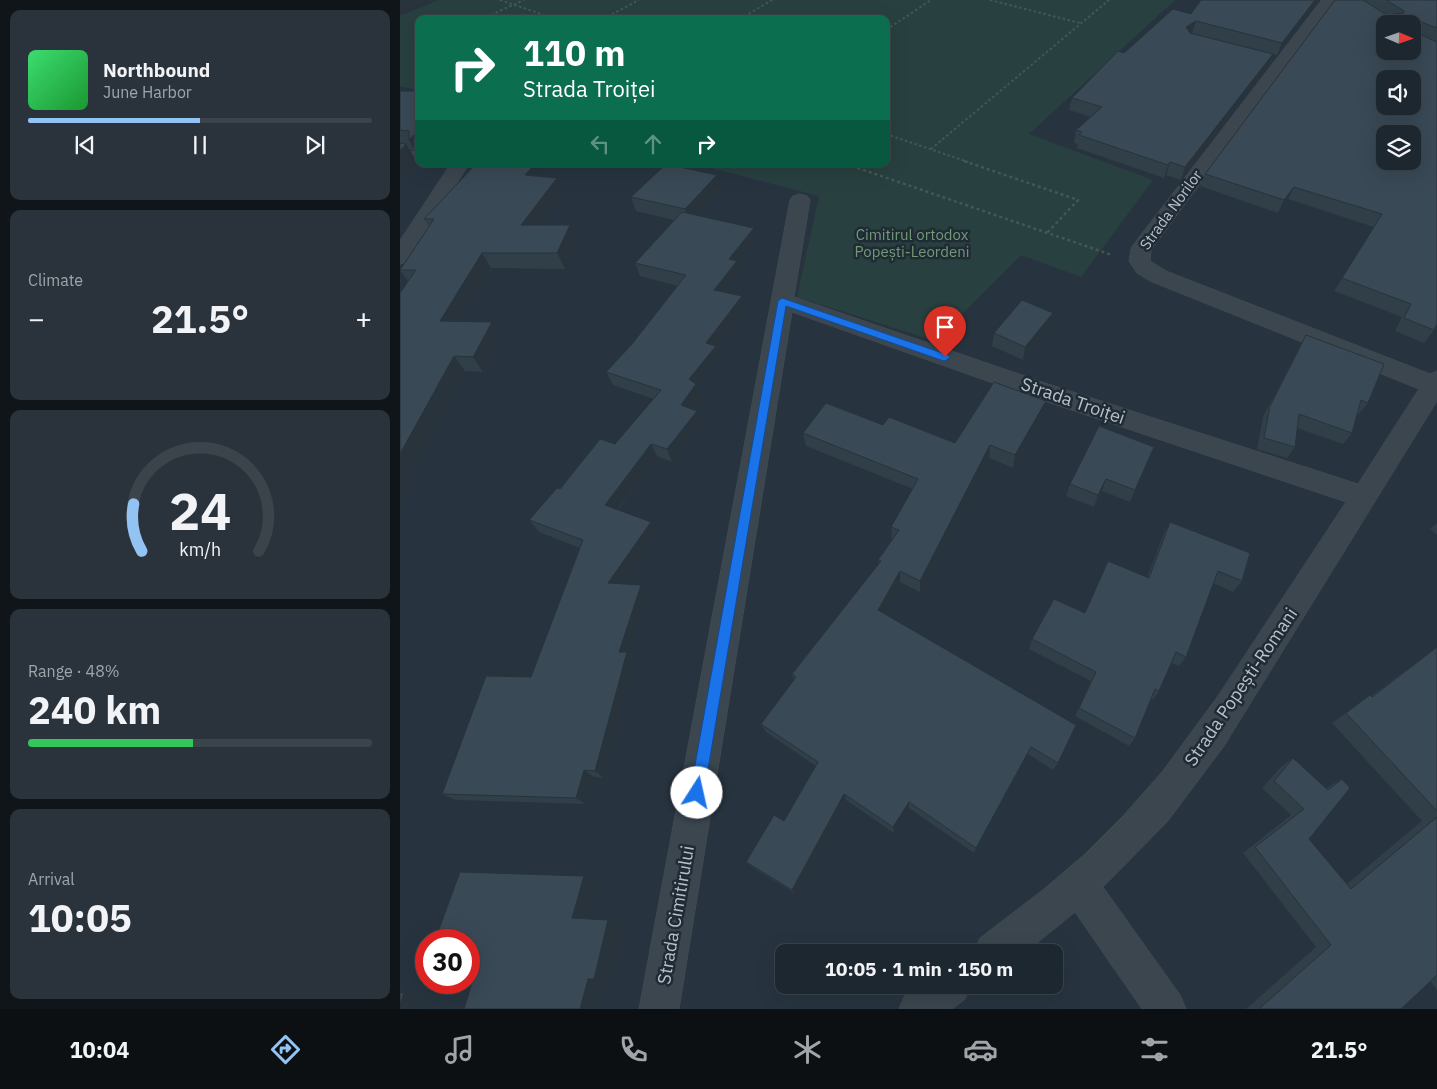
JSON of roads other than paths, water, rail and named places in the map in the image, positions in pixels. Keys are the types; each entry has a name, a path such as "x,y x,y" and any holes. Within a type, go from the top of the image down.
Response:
{"street":[{"name":"Strada Norilor","path":"1329,0 1141,249 1139,261 1144,268 1158,276 1436,384"},
{"path":"1264,59 1282,63"},
{"path":"400,156 415,157"},
{"path":"400,257 459,167"},
{"name":"Strada Cimitirului","path":"659,1009 800,200"},
{"name":"Strada Troiței","path":"782,301 1033,388 1364,497"},
{"name":"Strada Popești-Romani","path":"1005,944 1078,884 1153,810 1185,771 1233,704 1436,384"},
{"path":"1078,884 1166,1009"},
{"path":"919,1009 939,994"}],"park label":[{"name":"Cimitirul ortodox Popești-Leordeni","path":"912,244"}]}
